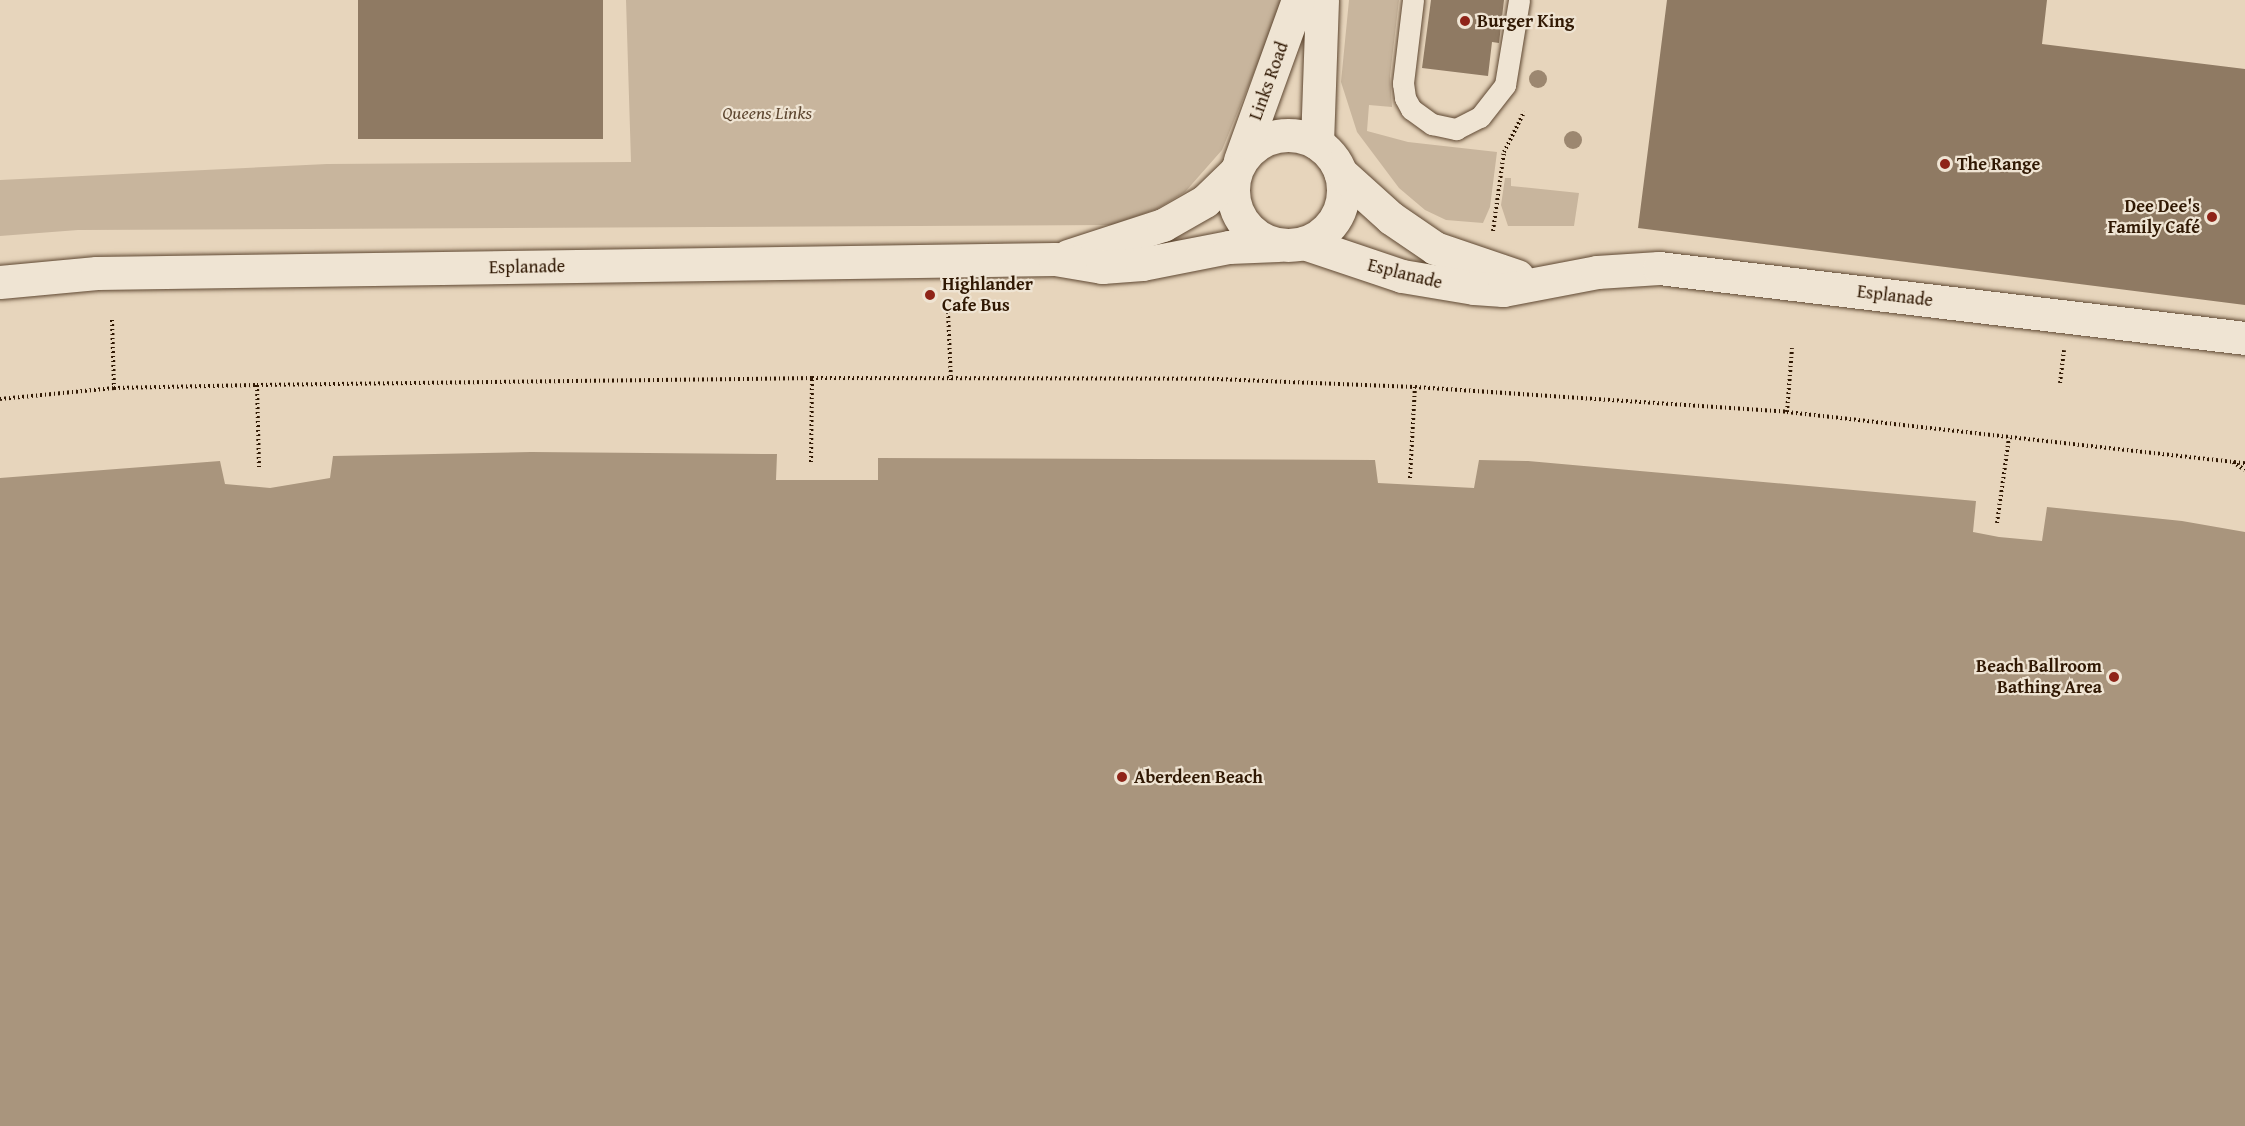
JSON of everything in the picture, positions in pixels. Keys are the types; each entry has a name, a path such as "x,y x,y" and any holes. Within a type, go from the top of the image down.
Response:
{"street":[{"name":"Links Road","path":"1238,167 1298,0"},
{"name":"Links Road","path":"1317,143 1322,0"},
{"path":"1281,135 1317,143 1331,156 1340,172 1343,189 1337,215 1320,235 1291,244 1256,236 1240,218 1232,195 1238,167 1257,143 1281,135"},
{"name":"Esplanade","path":"1055,260 1163,225 1205,201 1238,167"},
{"name":"Esplanade","path":"1340,172 1391,218 1435,248 1478,266 1545,283"},
{"name":"Esplanade","path":"0,282 97,273 1055,260 1102,267 1142,264 1230,247 1291,244 1433,283 1503,290 1598,272 1659,268 2245,338"}],"lane":[{"path":"1413,0 1403,83 1405,98 1424,120 1456,129 1480,117 1505,85 1519,0"}],"path":[{"path":"1492,237 1500,178"},
{"path":"948,312 951,380"},
{"path":"112,320 114,388"},
{"path":"2060,383 2066,340"},
{"path":"1787,412 1792,348"},
{"path":"812,462 813,378"},
{"path":"0,399 114,388 257,385 813,378 1216,379 1415,387 1787,412 2245,463"},
{"path":"257,385 259,466"},
{"path":"1410,478 1415,387"},
{"path":"1997,523 2009,438"},
{"path":"2232,462 2245,470"}],"green space":[{"name":"Queens Links","path":"626,0 1284,0 1222,150 1185,192 1157,209 1112,225 78,230 0,236 0,180 327,164 631,162"},
{"path":"1349,0 1399,0 1390,76 1392,107 1369,105 1367,131 1408,142 1497,152 1490,207 1483,223 1446,220 1425,210 1399,188 1357,132 1341,82"},
{"path":"1505,178 1511,178 1511,186 1579,193 1574,226 1508,226 1501,205"}],"shaded area":[{"name":"Aberdeen Beach","path":"531,452 777,454 776,480 878,480 878,458 1375,460 1378,483 1474,488 1479,460 1528,461 1976,501 1973,532 1999,537 2042,541 2047,507 2182,521 2245,532 2245,1126 0,1126 0,478 220,461 225,484 270,488 330,478 333,456"}],"building":[{"path":"358,0 603,0 603,139 358,139"},
{"name":"Burger King","path":"1431,0 1504,0 1499,43 1492,42 1488,76 1422,68"},
{"name":"The Range","path":"1667,0 2047,0 2042,44 2245,69 2245,305 1638,228"}],"place":[{"name":"Burger King","path":"1465,21"},
{"name":"The Range","path":"1945,164"},
{"name":"Dee Dee's Family Café","path":"2212,217"},
{"name":"Highlander Cafe Bus","path":"930,295"},
{"name":"Beach Ballroom Bathing Area","path":"2114,677"},
{"name":"Aberdeen Beach","path":"1122,777"}]}
